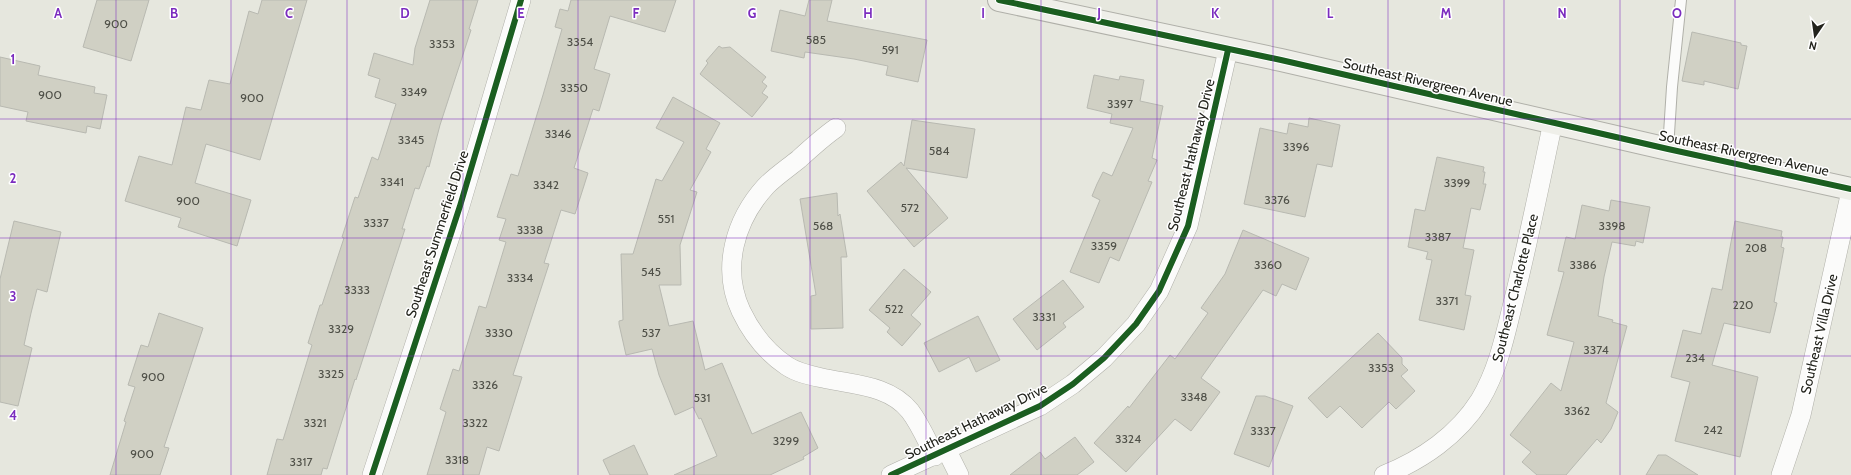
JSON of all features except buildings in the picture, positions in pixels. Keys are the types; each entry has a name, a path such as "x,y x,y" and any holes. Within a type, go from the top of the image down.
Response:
{"street":[{"name":"Southeast Summerfield Drive","path":"372,475 460,206 521,0"},
{"name":"Southeast Rivergreen Avenue","path":"999,0 1553,122 1851,190"},
{"name":"Southeast Hathaway Drive","path":"892,475 1040,406 1073,384 1104,358 1136,324 1159,291 1188,226 1228,50"},
{"name":"Southeast Charlotte Place","path":"1384,475 1404,467 1435,448 1464,421 1480,400 1498,364 1518,285 1553,122"},
{"path":"836,128 767,185 753,201 738,229 732,251 732,281 736,301 749,328 767,350 788,367 805,374 879,389 893,395 910,410 959,475"},
{"name":"Southeast Villa Drive","path":"1780,475 1800,415 1851,190"}],"lane":[{"path":"1668,149 1672,87 1681,0"}],"cycle path":[{"path":"372,475 460,206 521,0"},
{"path":"999,0 1281,60 1668,149 1851,189"},
{"path":"891,475 1040,406 1073,384 1104,358 1136,324 1159,291 1188,226 1228,50"}]}
